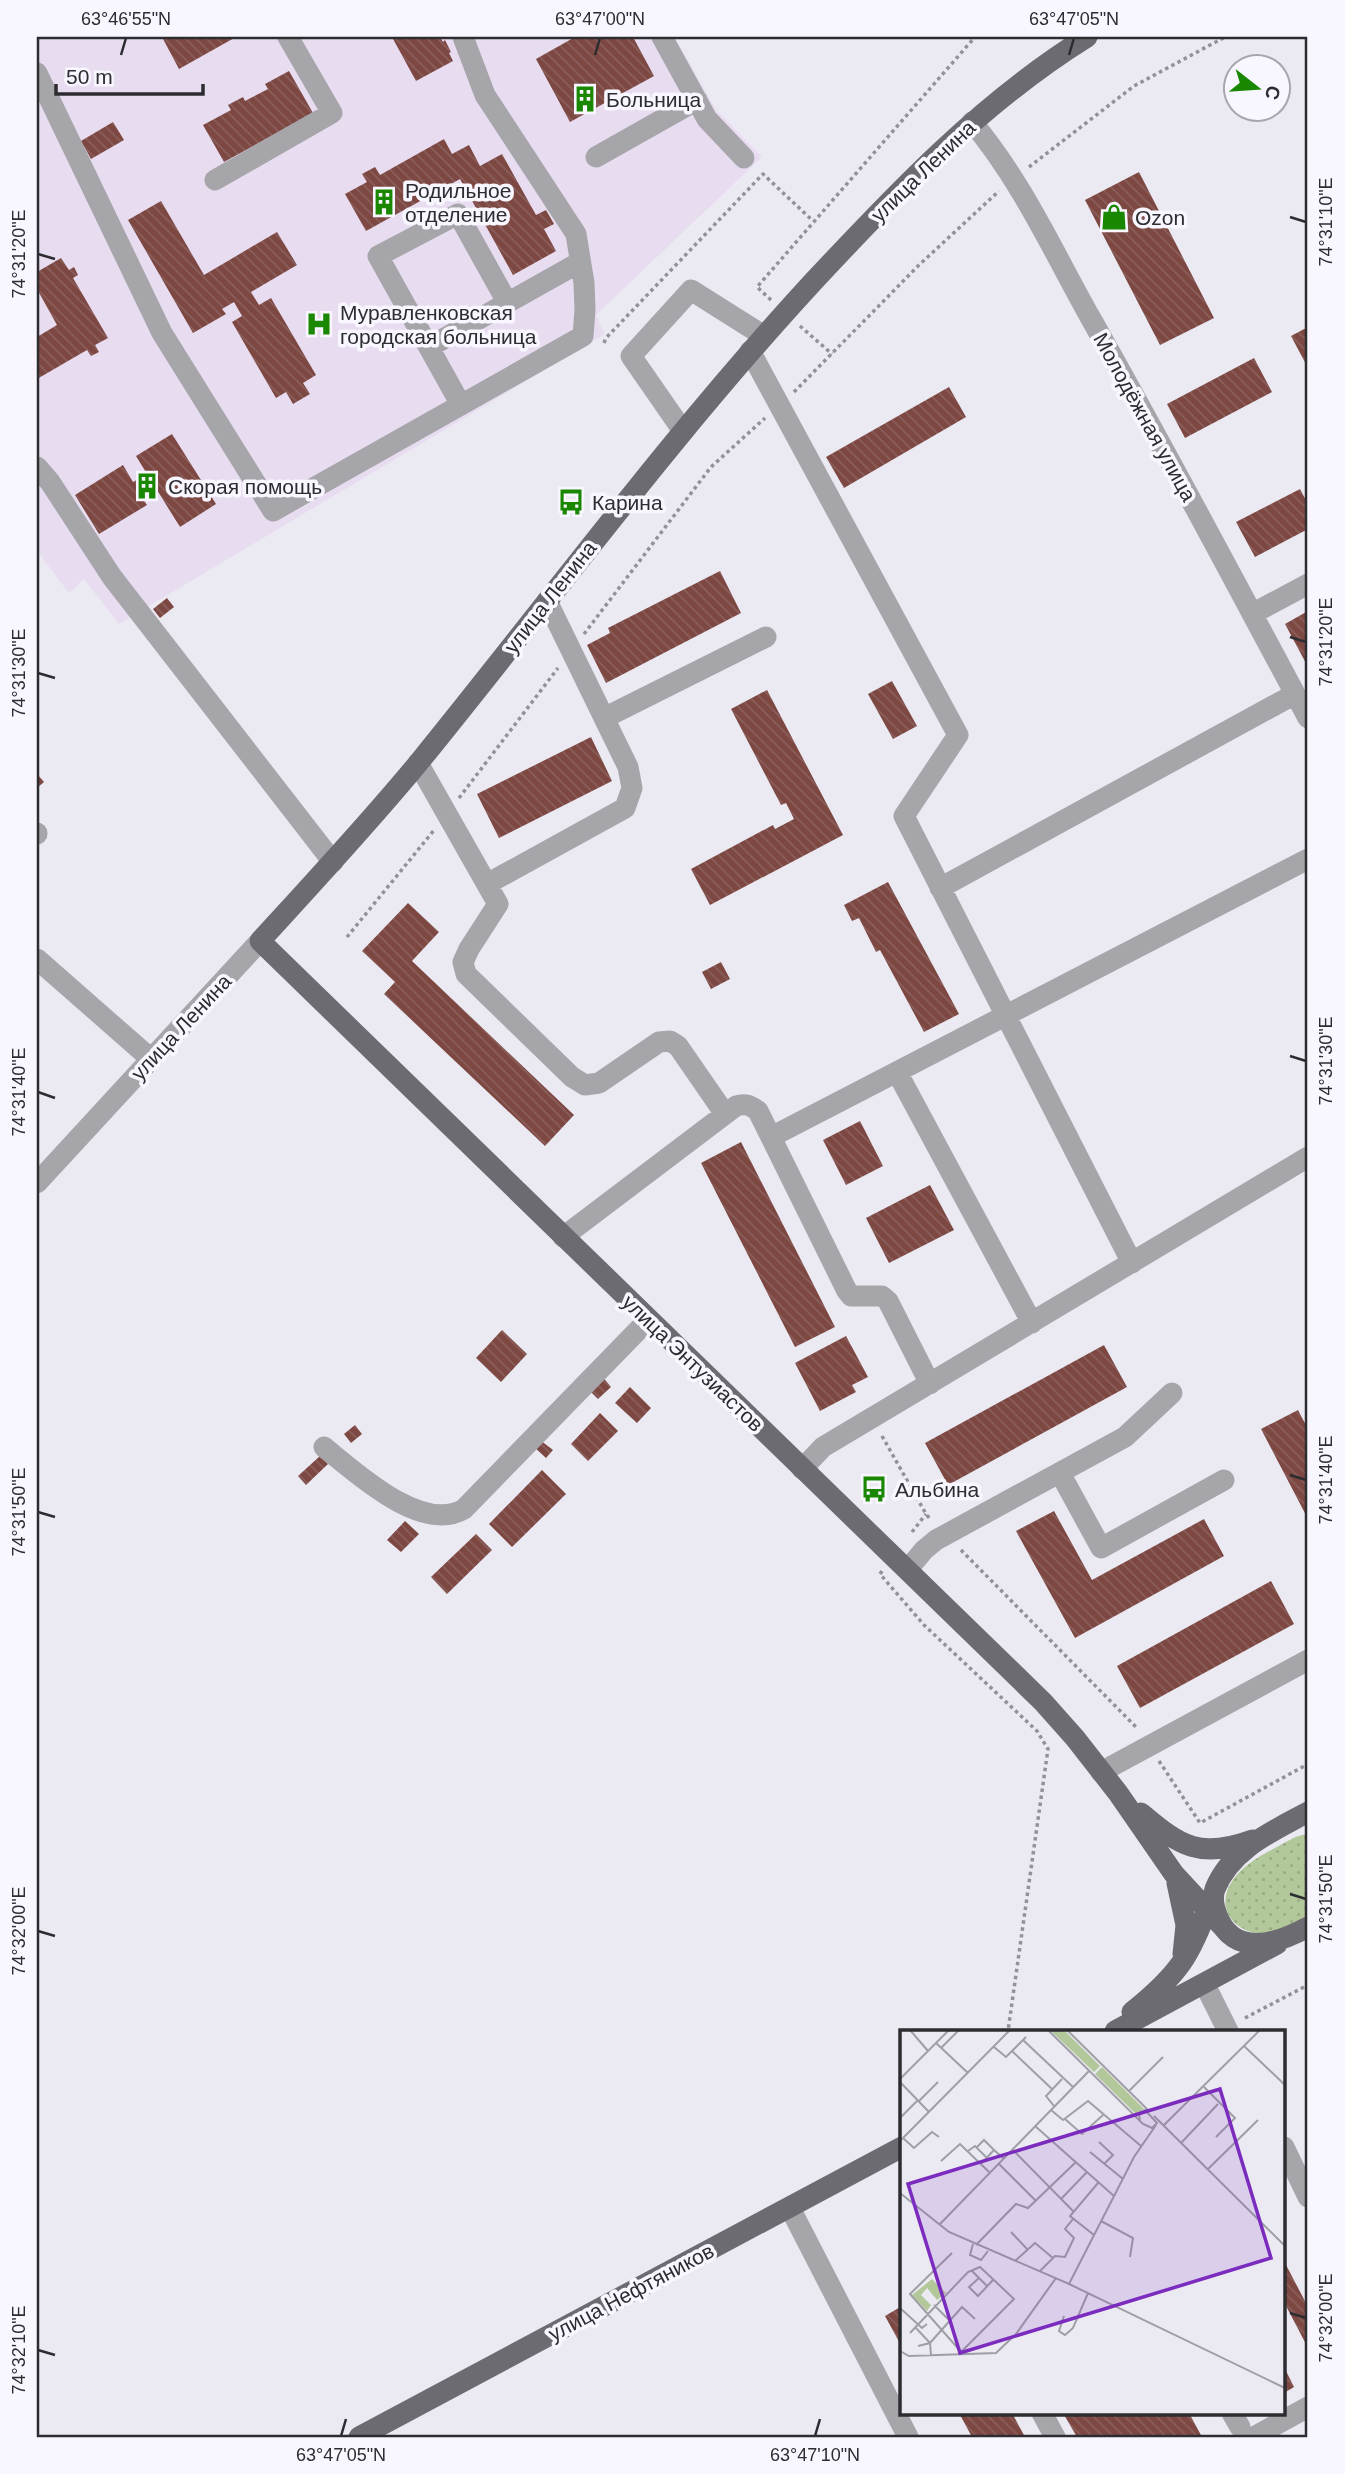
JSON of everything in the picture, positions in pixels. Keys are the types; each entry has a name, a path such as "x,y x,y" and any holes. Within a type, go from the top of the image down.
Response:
{"main road":[{"name":"улица Ленина","path":"260,942 418,763 683,431 757,343 905,186 972,122 1028,77 1087,37"},
{"name":"улица Энтузиастов","path":"260,942 901,1562 1042,1702 1118,1793 1174,1874 1210,1902"},
{"name":"улица Энтузиастов","path":"1118,1793 1167,1835 1190,1846 1218,1849 1258,1838"},
{"path":"1105,2030 1153,1995 1180,1967 1193,1945 1226,1871 1258,1838 1308,1812"},
{"path":"1283,1825 1308,1820"},
{"path":"1174,1874 1186,1925 1180,1967"},
{"path":"1210,1902 1230,1935 1248,1944 1267,1943 1302,1931"},
{"path":"1117,2030 1302,1931"},
{"name":"улица Нефтяников","path":"359,2437 900,2148"}],"street":[{"path":"215,180 332,114 288,37"},
{"path":"37,73 162,333 273,512 583,336 585,310 576,234 485,95 463,37"},
{"path":"662,37 707,119 744,158"},
{"path":"596,157 696,100"},
{"name":"Молодёжная улица","path":"972,122 993,147 1013,179 1308,718"},
{"path":"461,405 379,256 458,214 507,302"},
{"path":"429,347 580,262"},
{"path":"683,431 631,356 691,290 757,343 780,404 958,735 904,816 1132,1264"},
{"path":"37,467 50,482 112,577 333,862"},
{"path":"1252,614 1308,584"},
{"path":"487,884 625,808 632,788 628,767 547,601"},
{"path":"604,718 766,637"},
{"path":"940,888 1296,694"},
{"path":"418,763 498,904 463,962 466,974 584,1085 599,1083 659,1042 670,1041 678,1046 725,1114"},
{"path":"771,1137 1308,859"},
{"name":"улица Ленина","path":"37,1183 260,942"},
{"path":"37,959 151,1059"},
{"path":"897,1072 1032,1323"},
{"path":"563,1237 736,1106 751,1105 758,1111 847,1291 851,1296 882,1296 888,1301 930,1384"},
{"path":"802,1469 823,1447 1308,1157"},
{"path":"324,1447 392,1499 431,1514 454,1515 464,1509 648,1320"},
{"path":"901,1562 1125,1437 1172,1393"},
{"path":"1060,1473 1101,1548 1224,1480"},
{"path":"1101,1772 1308,1660"},
{"path":"1205,1984 1227,2029"},
{"path":"1286,2151 1308,2197"},
{"path":"790,2208 908,2437"},
{"path":"1286,2413 1308,2407"},
{"path":"1043,2414 1055,2437"},
{"path":"1242,2426 1284,2414"}],"path":[{"path":"604,343 762,174 813,220 975,37"},
{"path":"347,937 447,815 711,467 804,384 919,265 1013,179 1134,86 1225,37"},
{"path":"873,1418 926,1514 1135,1725 1200,1823 1308,1764"},
{"path":"926,1514 901,1562 880,1574 925,1625 1037,1731 1048,1749 1008,2030"},
{"path":"1227,2029 1308,1986"}],"shaded area":[{"name":"Муравленковская городская больница","path":"37,37 675,37 716,110 762,157 596,315 605,334 119,624 84,579 69,593 37,551"}],"green space":[{"path":"1308,1834 1308,1915 1280,1931 1268,1934 1245,1930 1236,1924 1229,1916 1226,1906 1226,1895 1235,1877 1262,1855 1294,1838"}],"building":[{"path":"162,37 236,37 179,69"},
{"path":"392,37 440,37 443,42 445,40 453,61 416,81"},
{"name":"Больница","path":"575,37 633,37 654,76 570,122 536,59"},
{"path":"289,71 313,113 224,162 203,125 231,110 228,105 243,97 245,101 268,89 265,84"},
{"path":"113,122 124,140 91,159 81,141"},
{"name":"Родильное отделение","path":"444,139 452,154 469,145 480,166 502,154 536,215 546,210 554,224 544,229 556,251 513,275 460,179 366,231 345,194 367,182 362,174 375,167 380,175"},
{"path":"1139,172 1214,318 1160,345 1085,200"},
{"path":"161,201 204,275 277,232 297,265 251,292 259,305 271,298 316,375 303,383 310,394 293,404 286,392 276,398 232,322 242,316 234,302 222,309 226,314 193,333 128,220"},
{"path":"61,258 69,270 74,267 78,275 73,278 108,338 95,345 99,352 91,356 87,350 37,379 37,337 57,325 37,289 37,272"},
{"path":"1308,327 1308,368 1291,336"},
{"path":"1254,358 1272,392 1185,438 1167,404"},
{"path":"949,387 966,417 844,488 826,457"},
{"name":"Скорая помощь","path":"172,434 216,504 180,527 157,490 143,499 147,505 99,534 75,495 123,465 133,482 147,474 136,456"},
{"path":"1300,489 1308,504 1308,529 1255,557 1236,522"},
{"path":"720,571 741,613 606,683 587,645 610,633 608,628"},
{"path":"167,598 174,607 160,618 153,609"},
{"path":"1308,611 1308,667 1285,624"},
{"path":"892,681 917,726 893,739 868,694"},
{"path":"767,690 843,835 710,905 691,869 773,825 775,829 794,819 786,803 781,805 731,709"},
{"path":"591,737 612,781 499,838 477,794"},
{"path":"37,774 44,782 37,788"},
{"path":"888,882 959,1014 924,1032 880,950 876,952 859,918 852,921 844,905"},
{"path":"408,903 439,932 412,961 574,1115 545,1146 384,994 395,982 362,951"},
{"path":"721,962 730,979 711,989 702,972"},
{"path":"860,1121 883,1166 846,1185 823,1140"},
{"path":"741,1142 835,1327 795,1347 701,1163"},
{"path":"930,1185 954,1230 889,1263 866,1218"},
{"path":"502,1330 527,1354 501,1382 476,1358"},
{"path":"846,1336 868,1377 852,1385 856,1392 820,1411 795,1363"},
{"path":"1104,1345 1127,1387 948,1485 925,1443"},
{"path":"602,1376 611,1387 598,1399 588,1389"},
{"path":"630,1387 651,1408 637,1423 615,1403"},
{"path":"1298,1410 1308,1429 1308,1519 1261,1429"},
{"path":"600,1413 618,1431 588,1461 571,1444"},
{"path":"355,1425 362,1434 351,1443 344,1434"},
{"path":"540,1440 553,1450 546,1458 534,1447"},
{"path":"320,1456 328,1464 306,1485 298,1476"},
{"path":"542,1470 566,1494 512,1547 489,1524"},
{"path":"1054,1511 1092,1580 1204,1519 1224,1556 1075,1638 1016,1531"},
{"path":"405,1521 419,1534 401,1552 387,1540"},
{"path":"476,1534 492,1550 447,1594 431,1577"},
{"path":"1271,1581 1294,1624 1140,1708 1117,1666"},
{"path":"1286,2265 1308,2307 1308,2348 1286,2306"},
{"path":"900,2307 900,2343 885,2316"},
{"path":"1286,2371 1294,2387 1286,2392"},
{"path":"960,2414 1013,2414 1025,2437 972,2437"},
{"path":"1064,2414 1190,2414 1202,2437 1077,2437"}],"place":[{"name":"Больница","path":"585,99"},
{"name":"Родильное отделение","path":"384,202"},
{"name":"Ozon","path":"1114,217"},
{"name":"Муравленковская городская больница","path":"319,324"},
{"name":"Скорая помощь","path":"147,486"},
{"name":"Карина","path":"571,502"},
{"name":"Альбина","path":"874,1489"}]}
